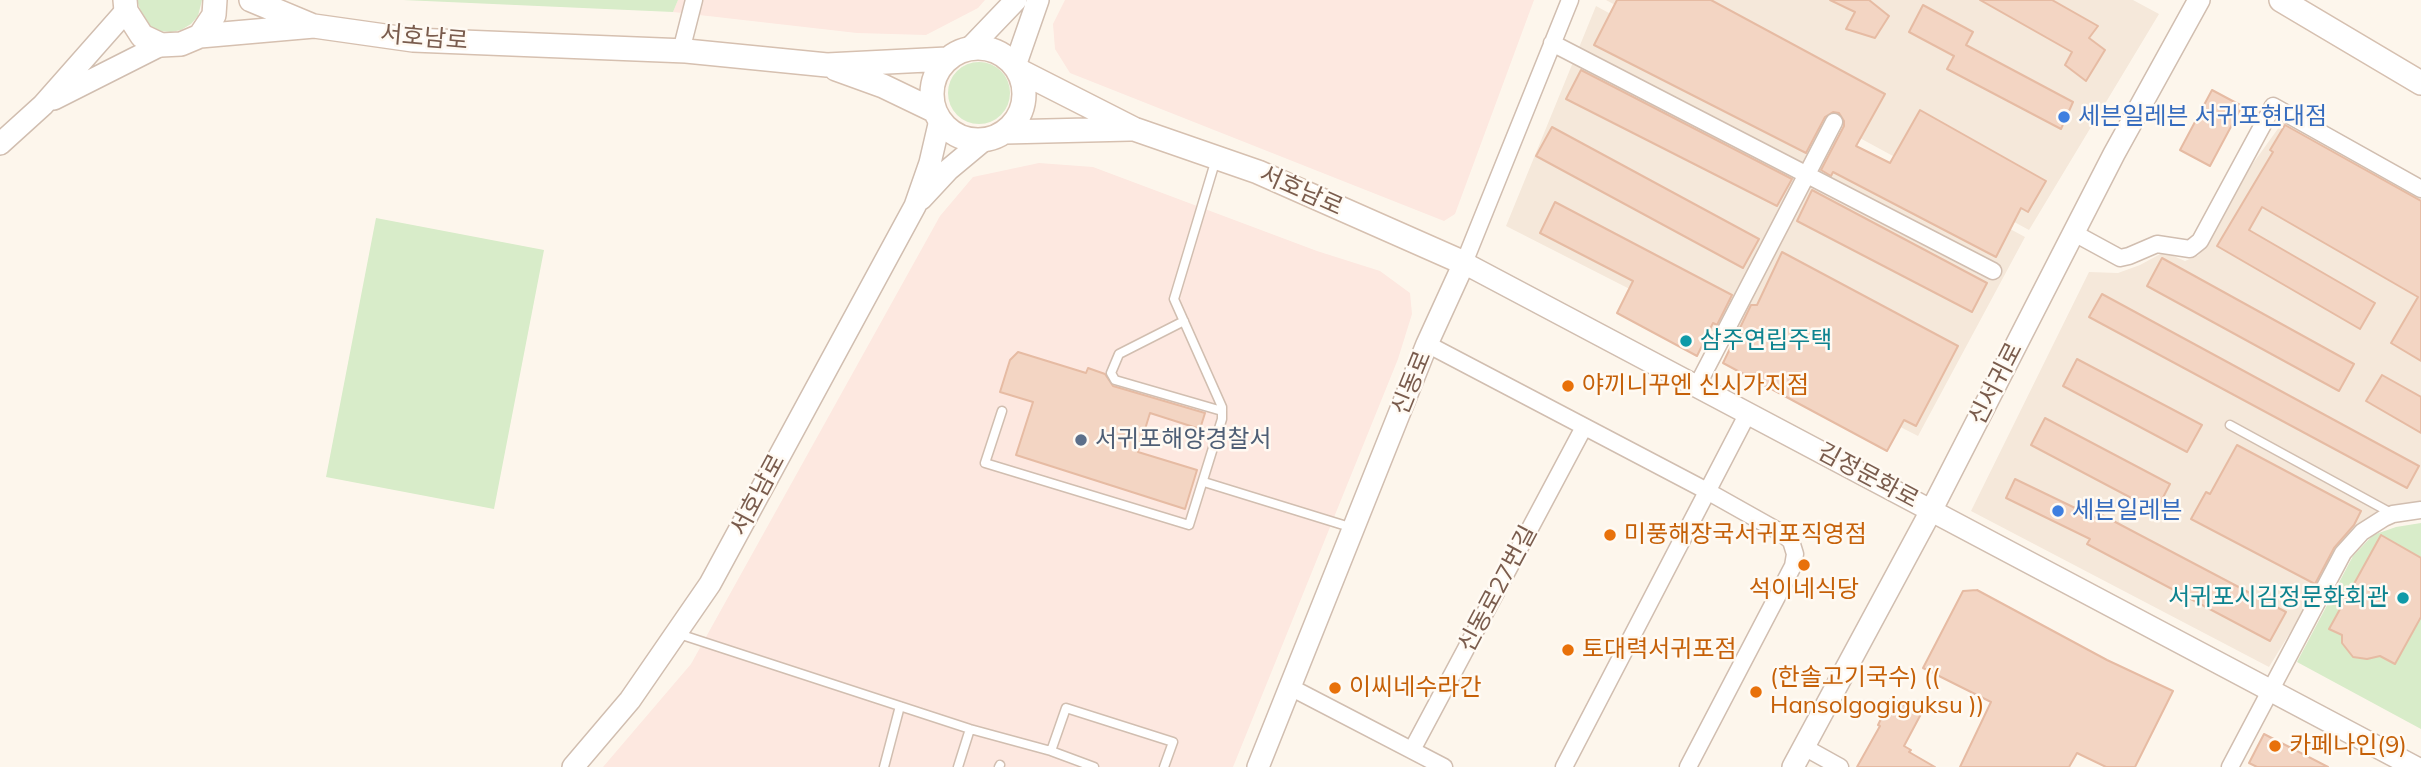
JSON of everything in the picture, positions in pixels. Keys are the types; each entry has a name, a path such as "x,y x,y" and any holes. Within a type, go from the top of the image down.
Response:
{"main road":[{"path":"200,36 214,15 215,0"},
{"path":"251,0 314,26"},
{"path":"2281,0 2421,83"},
{"path":"124,4 142,36 161,45 181,44 200,36 314,26"},
{"name":"서호남로","path":"314,26 413,40 681,51 827,65"},
{"path":"827,65 947,59 970,48 995,50 1017,68 1134,129"},
{"path":"937,115 932,85 937,71 947,59"},
{"path":"827,65 883,86 937,115 959,136 969,139 1134,129"},
{"path":"994,136 1018,118 1024,104 1025,89 1017,68"},
{"name":"서호남로","path":"1134,129 1258,172 1464,263"}],"street":[{"path":"681,51 694,0"},
{"path":"970,48 1016,0"},
{"path":"1017,68 1038,0"},
{"name":"신동로","path":"1260,766 1427,344 1464,263 1570,0"},
{"name":"신서귀로","path":"1793,767 1932,509 2114,154 2199,0"},
{"path":"0,144 43,105 124,4"},
{"path":"1552,43 1993,271"},
{"path":"43,105 161,45"},
{"path":"2074,233 2120,258 2157,244 2184,250 2196,246 2273,106 2421,189"},
{"path":"915,206 930,163 937,115"},
{"path":"1697,386 1835,122"},
{"path":"915,206 947,170 994,136"},
{"name":"서호남로","path":"573,767 630,700 710,584 915,206"},
{"name":"김정문화로","path":"1464,263 2415,767"},
{"path":"1427,344 1707,491 1791,541 1796,560 1688,767"},
{"path":"1564,767 1748,413"},
{"name":"신동로27번길","path":"1412,750 1584,427"},
{"path":"2230,767 2343,553 2362,532 2393,514 2421,510"},
{"path":"1290,687 1444,767"},
{"path":"1804,747 1840,767"}],"lane":[{"path":"1002,411 985,463 1189,526 1222,419 1222,407 1174,299 1217,156"},
{"path":"1184,321 1119,354 1111,373 1115,380 1222,411"},
{"path":"2230,425 2393,514"},
{"path":"1204,482 1353,528"},
{"path":"676,633 970,729 1051,751 1094,767"},
{"path":"884,767 900,706"},
{"path":"1051,751 1066,708 1173,742 1164,767"},
{"path":"958,767 970,729"}],"shaded area":[{"path":"678,0 985,0 978,8 926,35 857,33 673,12"},
{"path":"1065,0 1534,0 1455,214 1444,221 1070,73 1055,49 1053,24"},
{"path":"1606,0 2133,0 2159,14 2029,230"},
{"name":"삼주연립주택","path":"1596,6 2025,237 1918,436 1506,226"},
{"path":"2285,119 2421,197 2421,502 2398,506 2323,579 2269,667 1971,511 2089,272 2118,273 2164,252 2185,261 2199,255 2233,191"},
{"path":"1039,163 1093,167 1317,251 1380,271 1410,293 1412,314 1398,359 1233,767 603,767 691,664 940,216 973,177"}],"green space":[{"path":"137,0 202,0 198,16 191,24 171,32 150,26 143,18"},
{"path":"403,0 678,0 673,12"},
{"path":"973,62 985,62 1001,71 1008,81 1008,105 1001,115 985,124 973,124 962,119 953,110 948,99 948,87 953,76 962,67"},
{"path":"376,218 544,250 494,509 326,477"},
{"path":"2421,523 2421,729 2297,662 2353,556 2373,535 2396,527"}],"building":[{"path":"1617,0 1711,0 1885,94 1856,146 1890,163 1920,110 2046,181 2028,212 2021,208 1996,257 1833,172 1831,176 1821,170 1844,126 1839,113 1833,112 1825,117 1806,153 1594,45"},
{"path":"1830,0 1869,0 1889,16 1875,38 1846,29 1855,12"},
{"path":"1980,0 2052,0 2098,26 2089,38 2105,50 2086,81 2065,65 2072,52"},
{"path":"1923,5 1973,32 1966,45 2073,102 2061,129 1947,69 1954,56 1909,32"},
{"path":"1581,70 1792,179 1777,206 1566,99"},
{"path":"2212,90 2242,106 2210,166 2180,150"},
{"path":"2285,125 2421,201 2421,361 2391,343 2418,297 2262,207 2249,230 2375,303 2360,329 2217,246 2273,152 2270,150"},
{"path":"1552,127 1759,239 1743,268 1536,156"},
{"path":"1812,190 1987,283 1972,312 1797,221"},
{"path":"1555,202 1732,295 1717,325 1713,323 1697,356 1617,313 1633,281 1540,233"},
{"path":"1782,252 1958,346 1916,426 1904,420 1887,451 1723,363 1751,305 1757,305"},
{"path":"2162,258 2354,364 2339,391 2147,286"},
{"path":"2102,294 2419,466 2407,488 2089,317"},
{"name":"서귀포해양경찰서","path":"1018,352 1086,373 1088,368 1105,374 1113,386 1205,413 1200,429 1150,413 1138,452 1197,470 1185,509 1016,455 1033,402 1000,392 1010,360"},
{"path":"2077,359 2202,425 2187,452 2063,386"},
{"path":"2382,375 2421,397 2421,433 2366,401"},
{"path":"2045,418 2170,484 2156,511 2031,445"},
{"path":"2237,445 2361,511 2354,525 2334,548 2315,584 2191,519 2206,492 2210,494"},
{"path":"2015,479 2100,520 2102,515 2286,612 2270,641 2087,544 2090,539 2006,498"},
{"path":"2381,535 2421,558 2421,617 2395,664 2380,656 2367,659 2353,657 2342,643 2342,635 2329,629"},
{"path":"1977,590 2107,660 2173,691 2135,767 2106,767 2077,753 2069,767 1960,767 1991,702 1923,668 1963,591"},
{"path":"1891,698 1921,714 1904,746 1911,750 1909,752 1935,767 1857,767 1880,726 1878,725"},
{"path":"2264,734 2328,767 2257,767 2249,763"}],"place":[{"name":"세븐일레븐 서귀포현대점","path":"2064,117"},
{"name":"삼주연립주택","path":"1686,341"},
{"name":"야끼니꾸엔 신시가지점","path":"1568,386"},
{"name":"서귀포해양경찰서","path":"1081,440"},
{"name":"세븐일레븐","path":"2058,511"},
{"name":"미풍해장국서귀포직영점","path":"1610,535"},
{"name":"석이네식당","path":"1804,565"},
{"name":"서귀포시김정문화회관","path":"2403,598"},
{"name":"토대력서귀포점","path":"1568,650"},
{"name":"이씨네수라간","path":"1335,688"},
{"name":"(한솔고기국수) (( Hansolgogiguksu ))","path":"1756,692"},
{"name":"카페나인(9)","path":"2275,746"}]}
